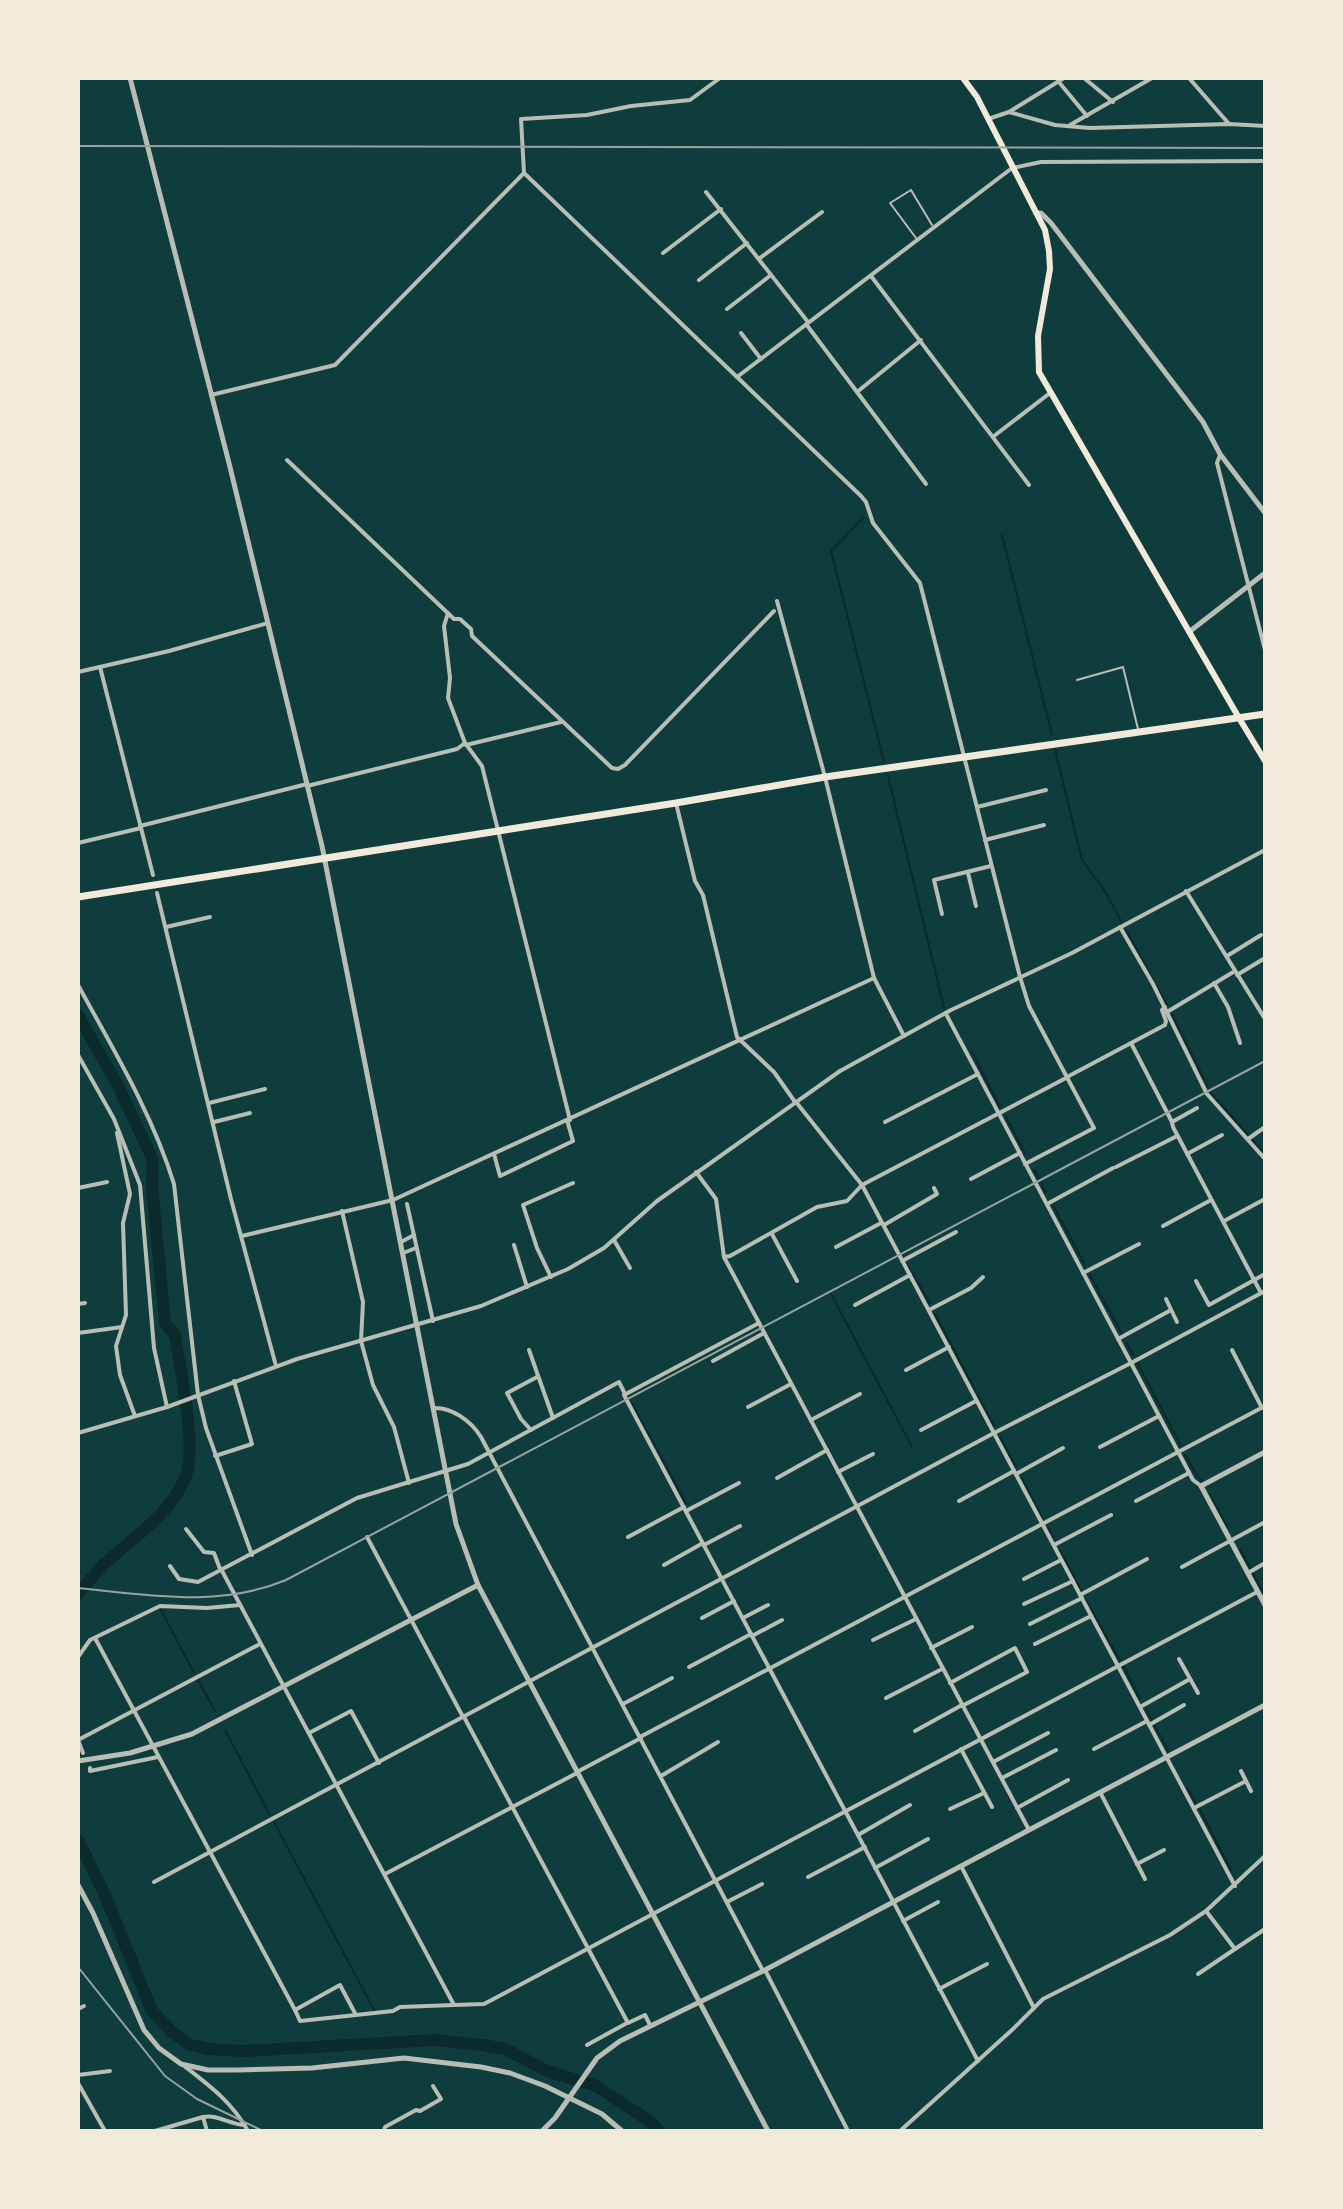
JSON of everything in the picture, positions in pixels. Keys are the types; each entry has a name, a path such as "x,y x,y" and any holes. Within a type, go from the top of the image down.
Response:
{"highway":[{"path":"78,897 825,777 1265,714"}],"main road":[{"path":"963,78 988,119 1045,230 1050,269 1038,336 1039,372 1265,761"}],"street":[{"path":"130,78 307,785 456,1524 478,1585 768,2131"},
{"path":"720,78 690,100 631,106 587,115 521,119 524,173 861,496 873,523 920,583 1029,1006 1094,1128 1025,1164"},
{"path":"988,119 1009,112 1064,78"},
{"path":"1084,78 1113,102"},
{"path":"1068,127 1152,78"},
{"path":"1189,78 1229,124"},
{"path":"1058,81 1087,116"},
{"path":"1009,112 1068,127 1265,126"},
{"path":"737,377 1012,168 1041,162 1265,161"},
{"path":"211,395 335,365 524,173"},
{"path":"706,192 926,484"},
{"path":"663,253 721,209"},
{"path":"759,259 822,212"},
{"path":"1036,213 1046,216 1061,235 1203,422 1220,454 1265,513"},
{"path":"699,280 747,243"},
{"path":"727,309 771,275"},
{"path":"871,276 1029,485"},
{"path":"741,333 761,359"},
{"path":"857,392 921,340"},
{"path":"994,436 1050,393"},
{"path":"1220,454 1217,463 1265,650"},
{"path":"287,460 454,619 460,619 471,629 472,636 608,766 621,768 774,611"},
{"path":"1189,632 1265,573"},
{"path":"777,601 825,777 874,978 904,1036"},
{"path":"448,613 444,626 449,669 448,698 465,744 482,766 573,1141 500,1176 494,1154"},
{"path":"78,672 268,623"},
{"path":"100,667 153,875"},
{"path":"78,843 561,722"},
{"path":"977,807 1046,790"},
{"path":"676,803 740,1040 774,1072 862,1185 1235,1886"},
{"path":"985,840 1044,825"},
{"path":"78,1433 168,1406 276,1366 418,1326 551,1277 589,1258 696,1172 840,1071 1265,850"},
{"path":"942,914 934,880 992,866"},
{"path":"968,872 976,906"},
{"path":"1186,891 1265,1019"},
{"path":"157,893 276,1366"},
{"path":"165,927 210,917"},
{"path":"1120,927 1166,1010 1207,1094 1265,1159"},
{"path":"1227,956 1261,935"},
{"path":"724,1257 817,1207 843,1203 862,1185 1166,1024 1162,1010 1265,958"},
{"path":"242,1236 393,1200 874,978"},
{"path":"1214,983 1228,1007 1240,1043"},
{"path":"78,985 125,1067 165,1153 174,1184 196,1396 252,1555"},
{"path":"946,1014 1189,1473 1201,1486 1265,1605"},
{"path":"154,1882 994,1433 1263,1293 1177,1136 1131,1043"},
{"path":"78,1055 130,1156 143,1198 154,1348 168,1406"},
{"path":"885,1122 978,1074"},
{"path":"209,1103 265,1089"},
{"path":"1172,1122 1197,1108"},
{"path":"214,1122 250,1113"},
{"path":"116,1127 129,1186 123,1223 126,1315 117,1340 118,1361 135,1416"},
{"path":"1248,1139 1265,1127"},
{"path":"1187,1154 1222,1135"},
{"path":"1047,1204 1177,1136"},
{"path":"971,1179 1020,1153"},
{"path":"696,1172 716,1199 724,1257 1029,1830"},
{"path":"78,1188 107,1182"},
{"path":"551,1277 537,1248 523,1205 573,1183"},
{"path":"836,1247 937,1194 934,1188"},
{"path":"1224,1221 1265,1199"},
{"path":"1163,1226 1211,1200"},
{"path":"407,1204 433,1321"},
{"path":"342,1211 363,1302 361,1341 373,1385 394,1427 409,1483"},
{"path":"902,1261 956,1232"},
{"path":"772,1233 797,1281"},
{"path":"401,1242 414,1235"},
{"path":"614,1240 630,1268"},
{"path":"1083,1273 1139,1244"},
{"path":"514,1245 527,1287"},
{"path":"403,1253 416,1248"},
{"path":"1196,1281 1209,1305 1265,1274"},
{"path":"855,1305 910,1275"},
{"path":"929,1310 971,1288 983,1277"},
{"path":"1166,1299 1177,1322"},
{"path":"78,1304 85,1303"},
{"path":"1118,1339 1171,1310"},
{"path":"625,1394 759,1323"},
{"path":"78,1333 122,1327"},
{"path":"713,1361 764,1333"},
{"path":"906,1370 949,1347"},
{"path":"529,1350 553,1418"},
{"path":"384,1874 1264,1407 1232,1350"},
{"path":"531,1430 521,1419 507,1393 537,1377"},
{"path":"215,1456 252,1444 234,1381"},
{"path":"170,1566 179,1579 198,1582 357,1498 445,1472 489,1452 619,1382 978,2061"},
{"path":"748,1407 791,1384"},
{"path":"811,1420 860,1394"},
{"path":"921,1430 976,1401"},
{"path":"433,1408 445,1407 470,1423 489,1452 848,2131"},
{"path":"1100,1447 1159,1416"},
{"path":"959,1501 1063,1448"},
{"path":"777,1478 827,1450"},
{"path":"1201,1486 1265,1452"},
{"path":"838,1472 873,1454"},
{"path":"1136,1501 1189,1473"},
{"path":"628,1537 739,1483"},
{"path":"1054,1545 1111,1515"},
{"path":"1182,1567 1265,1522"},
{"path":"664,1565 740,1526"},
{"path":"186,1529 204,1552 214,1553 454,2005"},
{"path":"367,1537 628,2023"},
{"path":"1030,1624 1147,1559"},
{"path":"1024,1579 1061,1560"},
{"path":"1248,1573 1265,1563"},
{"path":"1024,1604 1073,1581"},
{"path":"78,1761 153,1747 216,1723 478,1585"},
{"path":"95,1638 300,2021 393,2011 400,2007 484,2004 1258,1591"},
{"path":"702,1618 734,1601"},
{"path":"78,1657 87,1643 95,1638 160,1606 207,1608 240,1605"},
{"path":"743,1618 768,1605"},
{"path":"1035,1644 1091,1616"},
{"path":"873,1640 916,1619"},
{"path":"689,1667 782,1620"},
{"path":"931,1648 972,1627"},
{"path":"83,1753 78,1740 260,1644"},
{"path":"915,1731 1027,1672 1015,1648 950,1683"},
{"path":"1179,1659 1198,1693"},
{"path":"886,1698 942,1669"},
{"path":"623,1704 672,1678"},
{"path":"1140,1707 1190,1679"},
{"path":"1094,1749 1184,1705"},
{"path":"542,2131 555,2118 592,2064 610,2047 764,1970 1265,1705"},
{"path":"309,1733 351,1711 379,1763"},
{"path":"993,1762 1048,1733"},
{"path":"661,1776 718,1742"},
{"path":"961,1749 992,1807"},
{"path":"1002,1778 1056,1750"},
{"path":"90,1768 90,1771 158,1757"},
{"path":"1241,1771 1251,1791"},
{"path":"1017,1808 1068,1780"},
{"path":"1194,1808 1246,1781"},
{"path":"950,1809 984,1792"},
{"path":"1100,1792 1145,1879"},
{"path":"858,1835 910,1805"},
{"path":"875,1868 928,1839"},
{"path":"808,1877 865,1847"},
{"path":"1137,1864 1164,1850"},
{"path":"900,2131 1053,1993 1158,1942 1206,1911 1265,1856"},
{"path":"961,1866 1034,2008"},
{"path":"727,1902 762,1884"},
{"path":"78,1885 144,2030 159,2048 210,2085 236,2111 248,2131"},
{"path":"903,1921 938,1902"},
{"path":"1206,1911 1235,1949"},
{"path":"1198,1974 1265,1929"},
{"path":"939,1989 987,1964"},
{"path":"295,2010 340,1985 356,2015"},
{"path":"78,2009 84,2006"},
{"path":"587,2045 645,2015 650,2025"},
{"path":"181,2064 208,2070 238,2070 312,2068 404,2058 510,2073 602,2114 622,2131"},
{"path":"78,2075 110,2071"},
{"path":"78,2083 105,2131"},
{"path":"385,2131 385,2127 441,2099 433,2086"},
{"path":"155,2131 175,2128 211,2115 245,2125"},
{"path":"203,2117 207,2131"}],"lane":[{"path":"917,239 890,203 911,190 933,227"},
{"path":"1077,680 1123,667 1139,730"}],"waterway":[{"path":"862,519 831,551 884,761"},
{"path":"1002,535 1052,735"},
{"path":"1055,749 1082,860 1105,891 1121,921"},
{"path":"888,776 944,1008"},
{"path":"1126,930 1167,1005"},
{"path":"78,1015 118,1086 153,1160 152,1186 165,1323 175,1335 190,1446 186,1476 170,1503 149,1526 102,1566 78,1594"},
{"path":"1172,1015 1208,1087"},
{"path":"972,1052 1000,1107"},
{"path":"1210,1092 1265,1154"},
{"path":"1006,1117 1025,1153"},
{"path":"1034,1169 1039,1179"},
{"path":"1041,1183 1046,1193"},
{"path":"1054,1207 1085,1265"},
{"path":"907,1265 930,1303"},
{"path":"1090,1275 1122,1334"},
{"path":"831,1294 912,1447"},
{"path":"935,1314 994,1426"},
{"path":"1126,1342 1134,1356"},
{"path":"1137,1362 1181,1446"},
{"path":"631,1402 686,1503"},
{"path":"1000,1437 1016,1467"},
{"path":"1185,1455 1202,1480"},
{"path":"1021,1477 1042,1517"},
{"path":"1209,1494 1227,1526"},
{"path":"1048,1528 1054,1540"},
{"path":"1240,1549 1250,1568"},
{"path":"1060,1551 1081,1590"},
{"path":"1253,1574 1265,1596"},
{"path":"1085,1599 1120,1660"},
{"path":"160,1608 194,1673"},
{"path":"1123,1665 1140,1699"},
{"path":"198,1680 215,1711"},
{"path":"1146,1709 1152,1720"},
{"path":"1155,1726 1168,1750"},
{"path":"225,1730 270,1815"},
{"path":"1188,1789 1196,1804"},
{"path":"1200,1810 1231,1870"},
{"path":"274,1822 374,2010"},
{"path":"78,1840 104,1893 152,2011 190,2045 244,2051 435,2040 505,2049 547,2071 596,2086 651,2122 659,2131"}],"railway":[{"path":"78,146 1265,148"},
{"path":"78,1588 157,1596 209,1597 261,1589 286,1580 1265,1061"},
{"path":"78,1967 165,2076 197,2099 263,2131"}]}
